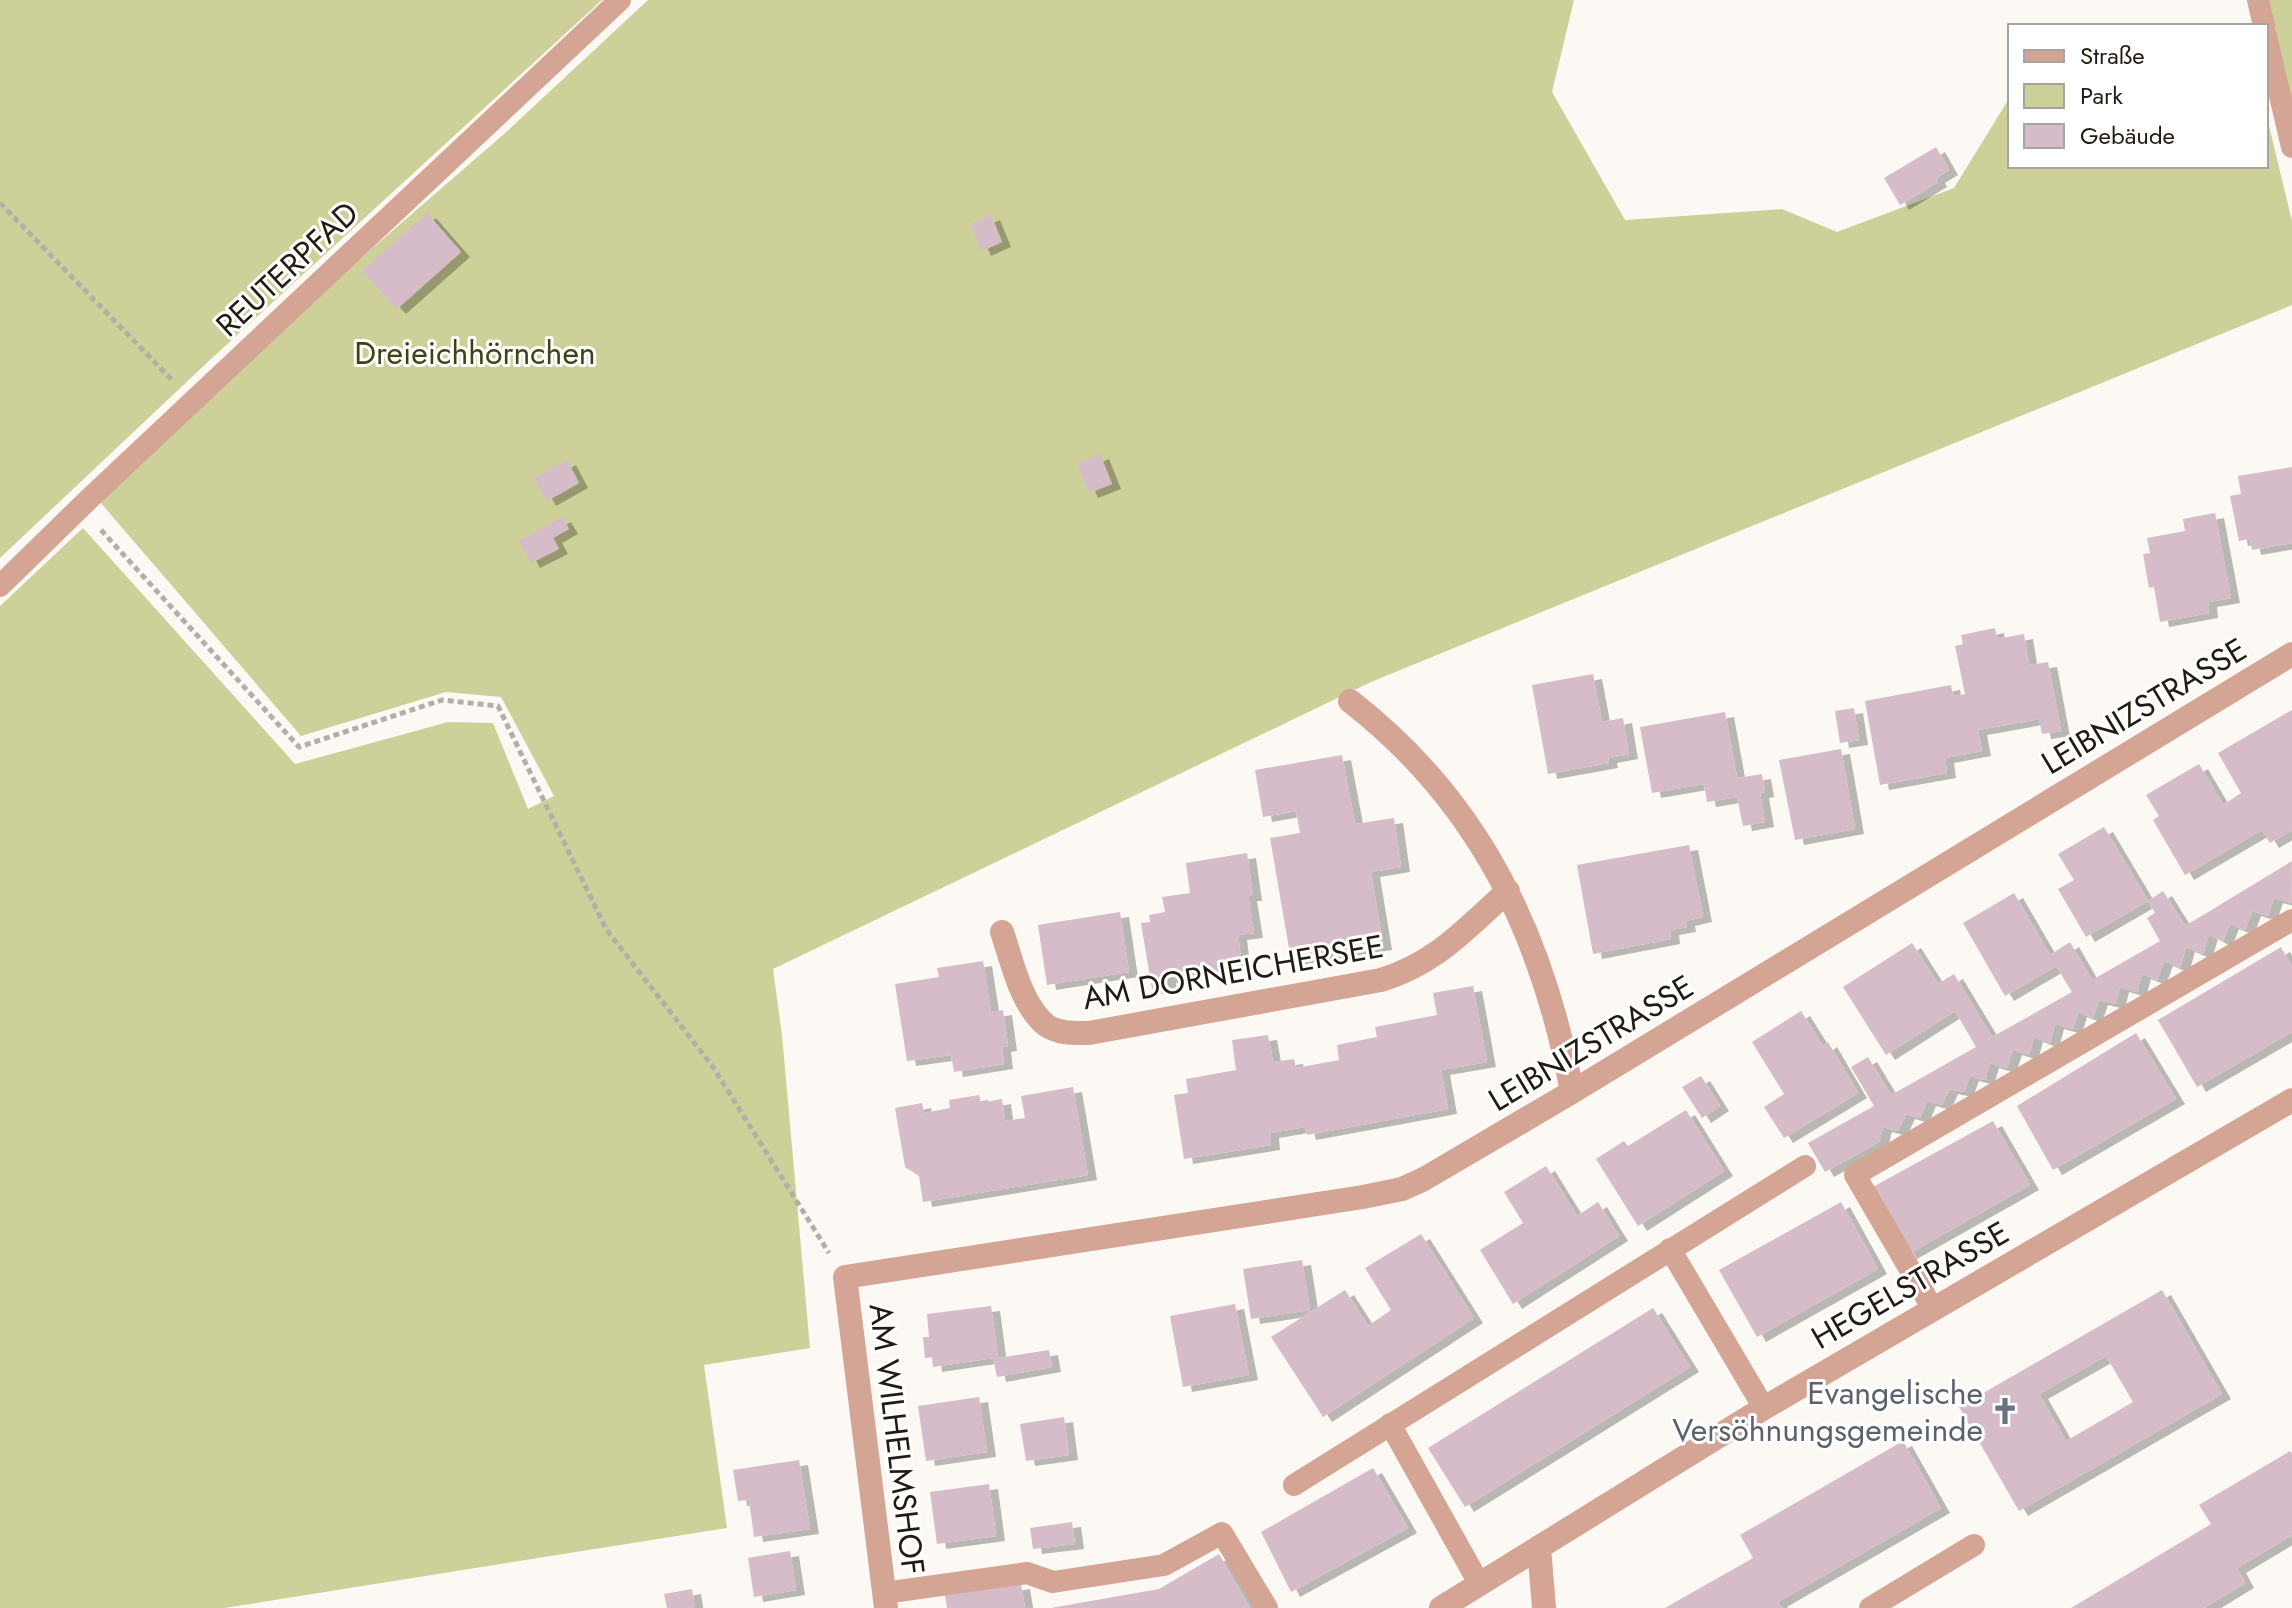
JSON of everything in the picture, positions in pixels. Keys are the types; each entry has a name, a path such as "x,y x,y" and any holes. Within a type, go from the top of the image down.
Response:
{"street":[{"name":"LEIBNIZSTRASSE","path":"845,1277 1402,1189 1572,1092 2292,654"},
{"path":"1350,701 1402,745 1456,806 1508,891 1548,988 1572,1092"},
{"name":"AM DORNEICHERSEE","path":"1002,932 1034,1011 1047,1026 1066,1033 1089,1033 1381,980 1407,972 1432,959 1508,891"},
{"name":"HEGELSTRASSE","path":"1441,1608 1764,1408 2292,1100"},
{"name":"AM WILHELMSHOF","path":"845,1277 885,1600"},
{"path":"1539,1547 1544,1608"}],"lane":[{"name":"REUTERPFAD","path":"0,586 620,0"},
{"path":"2258,0 2264,24"},
{"path":"2268,45 2292,147"},
{"path":"1933,1309 1855,1175 2292,920"},
{"path":"1294,1485 1805,1166"},
{"path":"1670,1249 1764,1408"},
{"path":"1390,1424 1480,1585"},
{"path":"885,1600 1027,1573 1053,1582 1164,1565 1222,1533 1267,1608"},
{"path":"1870,1608 1974,1545"}],"path":[{"path":"0,203 193,402"},
{"path":"81,509 299,747 442,700 498,706 606,929 713,1067 845,1277"}],"green space":[{"path":"0,0 602,0 211,359 0,558"},
{"name":"Dreieichhörnchen","path":"648,0 1574,0 1552,92 1625,220 1782,209 1837,232 1954,188 2008,100 2008,168 2268,168 2268,121 2292,221 2292,305 1371,682 773,969 782,1035 810,1348 704,1365 727,1528 224,1608 0,1608 0,606 83,528 295,764 448,722 493,723 528,809 554,796 501,697 446,692 301,736 100,502 277,331 504,134"},
{"path":"2265,0 2292,0 2292,128"}],"building":[{"path":"1936,147 1949,170 1936,178 1938,182 1900,205 1884,178"},
{"path":"427,213 461,252 397,309 362,271"},
{"path":"991,215 1002,242 982,251 970,224"},
{"path":"1100,454 1112,484 1089,493 1077,464"},
{"path":"567,460 579,483 547,501 534,478"},
{"path":"2292,467 2292,543 2252,550 2250,539 2239,541 2230,496 2241,494 2238,476"},
{"path":"2215,513 2231,598 2208,602 2209,613 2160,622 2154,587 2149,588 2143,554 2150,553 2147,538 2185,531 2183,519"},
{"path":"562,517 569,529 553,538 559,549 531,563 519,541"},
{"path":"1995,628 1997,639 2024,634 2029,665 2048,662 2061,731 2042,734 2039,719 1978,730 1982,751 1945,758 1947,773 1880,785 1865,701 1951,685 1953,696 1965,694 1955,646 1963,644 1961,635"},
{"path":"1593,674 1602,722 1623,718 1629,754 1608,758 1609,763 1548,774 1532,685"},
{"path":"1854,708 1859,740 1840,743 1835,711"},
{"path":"2292,710 2292,830 2270,843 2262,830 2185,875 2153,820 2159,816 2146,795 2199,764 2223,805 2241,793 2218,753"},
{"path":"1725,712 1737,778 1762,774 1765,792 1760,793 1765,822 1743,826 1737,797 1707,802 1704,784 1652,793 1640,727"},
{"path":"1841,749 1855,829 1795,840 1779,760"},
{"path":"1342,755 1355,824 1394,818 1401,867 1371,872 1383,945 1291,960 1270,838 1300,833 1296,811 1263,817 1255,770"},
{"path":"2104,827 2148,901 2086,937 2058,889 2074,880 2058,854"},
{"path":"1689,845 1703,917 1686,921 1687,927 1670,930 1671,939 1593,954 1577,865"},
{"path":"1247,853 1253,896 1248,896 1254,933 1238,935 1242,966 1167,978 1168,987 1152,989 1141,923 1150,922 1149,915 1165,912 1162,897 1190,893 1186,863"},
{"path":"2292,861 2291,903 2274,898 2268,916 2252,911 2245,930 2230,924 2223,942 2209,934 2203,954 2186,947 2180,968 2164,961 2157,980 2142,974 2137,992 2120,987 2116,1004 2099,1000 2093,1018 2078,1012 2073,1029 2055,1024 2050,1043 2034,1037 2029,1055 2013,1050 2007,1068 1990,1063 1985,1080 1970,1076 1964,1092 1949,1089 1942,1105 1927,1101 1920,1118 1906,1114 1898,1131 1883,1127 1879,1142 1825,1172 1808,1143 1874,1106 1851,1067 1868,1057 1891,1095 1976,1047 1955,1011 1886,1055 1843,987 1912,943 1938,984 1954,974 1992,1037 2072,992 2056,966 2005,996 1963,923 2014,893 2050,955 2070,942 2092,980 2160,941 2147,918 2155,913 2148,901 2163,891 2185,926"},
{"path":"1120,912 1129,972 1047,985 1038,925"},
{"path":"2281,947 2292,967 2292,1032 2197,1087 2158,1020"},
{"path":"983,961 991,1012 1003,1010 1008,1046 1002,1047 1004,1064 954,1072 951,1055 907,1061 895,984 939,977 937,968"},
{"path":"1473,986 1487,1062 1441,1070 1448,1109 1307,1135 1305,1127 1270,1133 1271,1145 1184,1159 1174,1095 1188,1093 1186,1079 1236,1070 1232,1040 1268,1035 1273,1062 1294,1059 1296,1068 1339,1060 1337,1045 1377,1037 1375,1027 1437,1015 1433,993"},
{"path":"1801,1011 1823,1046 1828,1042 1858,1093 1784,1138 1764,1107 1784,1094 1752,1042"},
{"path":"2136,1033 2176,1099 2053,1170 2017,1106"},
{"path":"1701,1076 1720,1106 1702,1118 1682,1087"},
{"path":"1073,1087 1088,1175 923,1202 919,1176 905,1167 895,1108 922,1103 924,1113 950,1108 949,1100 979,1095 981,1103 1002,1099 1005,1121 1025,1118 1021,1096"},
{"path":"1686,1110 1724,1171 1638,1226 1596,1159 1624,1141 1628,1146"},
{"path":"1993,1121 2030,1185 1908,1254 1871,1188"},
{"path":"1546,1166 1577,1216 1598,1202 1619,1236 1513,1304 1480,1250 1523,1223 1504,1192"},
{"path":"1841,1202 1878,1269 1757,1337 1719,1270"},
{"path":"1421,1234 1474,1318 1323,1417 1271,1337 1345,1290 1368,1326 1391,1310 1365,1268"},
{"path":"1302,1260 1310,1310 1251,1319 1243,1269"},
{"name":"Evangelische Versöhnungsgemeinde","path":"2162,1290 2222,1394 2019,1511 1959,1407","holes":["2106,1356 2133,1402 2066,1441 2039,1394"]},
{"path":"1235,1304 1249,1375 1183,1387 1170,1316"},
{"path":"991,1306 998,1358 1049,1350 1052,1367 997,1377 993,1358 933,1367 932,1357 925,1358 923,1337 929,1337 927,1314"},
{"path":"1653,1308 1690,1367 1465,1507 1428,1448"},
{"path":"979,1397 987,1452 926,1461 918,1406"},
{"path":"1064,1417 1069,1455 1026,1461 1020,1424"},
{"path":"1903,1441 1941,1508 1778,1602 1782,1608 1665,1608 1753,1558 1740,1535"},
{"path":"2290,1451 2292,1535 2237,1568 2245,1583 2204,1608 2071,1608 2211,1524 2199,1505"},
{"path":"799,1460 810,1529 754,1537 749,1500 738,1501 733,1470"},
{"path":"1373,1468 1408,1528 1291,1592 1261,1532"},
{"path":"989,1484 996,1536 937,1544 930,1492"},
{"path":"1072,1522 1075,1544 1033,1549 1030,1528"},
{"path":"790,1551 796,1590 754,1597 748,1558"},
{"path":"1219,1554 1250,1608 1051,1608 1159,1589"},
{"path":"1021,1584 1025,1608 947,1608 945,1595"},
{"path":"692,1589 695,1608 667,1608 664,1594"}],"place":[{"name":"Evangelische Versöhnungsgemeinde","path":"2005,1411"}]}
